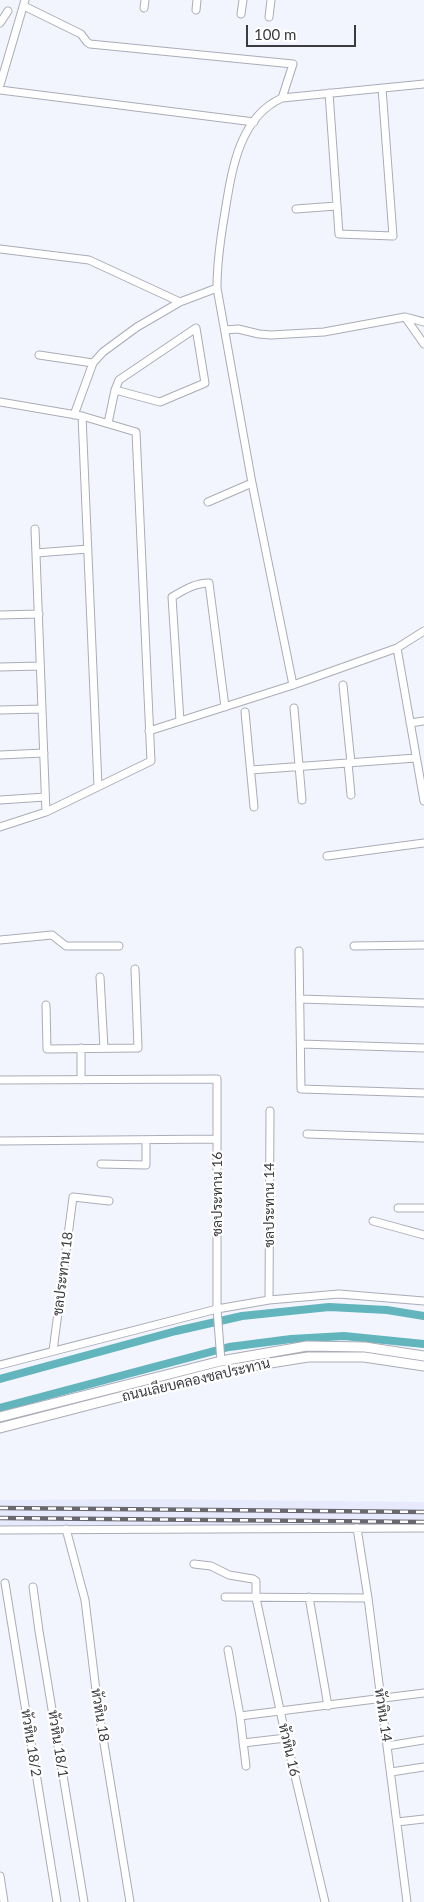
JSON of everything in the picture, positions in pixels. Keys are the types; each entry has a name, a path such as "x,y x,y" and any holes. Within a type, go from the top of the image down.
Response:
{"street":[{"path":"144,8 145,0"},
{"path":"196,10 197,0"},
{"path":"241,14 243,0"},
{"path":"269,17 271,0"},
{"path":"0,84 25,3 81,34 86,42 90,44 293,64 282,98"},
{"path":"0,23 8,11"},
{"path":"0,56 8,60"},
{"path":"293,685 252,483 216,288 216,266 233,165 244,138 254,122 269,106 282,98 424,84"},
{"path":"329,93 339,234 393,236 382,88"},
{"path":"0,90 254,122"},
{"path":"296,209 336,206"},
{"path":"0,249 89,260 180,302"},
{"path":"98,786 88,549 78,415 93,362 103,352 137,326 180,302 216,288"},
{"path":"225,330 238,329 265,334 324,332 404,317 424,322"},
{"path":"404,317 424,344"},
{"path":"108,423 115,390 119,380 196,328 205,383 160,402 115,390"},
{"path":"39,355 93,362"},
{"path":"0,402 78,415 136,432 151,761 46,812 0,827"},
{"path":"208,502 252,483"},
{"path":"36,529 46,812"},
{"path":"36,553 88,549"},
{"path":"180,721 172,597 202,583 209,584 225,707"},
{"path":"0,615 39,614"},
{"path":"150,731 293,685 397,648 424,632"},
{"path":"397,648 424,801"},
{"path":"0,667 40,666"},
{"path":"343,685 351,794"},
{"path":"294,708 302,800"},
{"path":"0,710 42,709"},
{"path":"245,712 254,806"},
{"path":"410,723 424,720"},
{"path":"0,755 44,754"},
{"path":"251,770 416,758"},
{"path":"0,800 45,797"},
{"path":"327,856 424,843"},
{"path":"0,940 52,934 66,946 119,946"},
{"path":"354,946 424,945"},
{"path":"298,951 301,1089 424,1093"},
{"path":"46,1005 47,1049 138,1048 135,969"},
{"path":"100,977 104,1048"},
{"path":"300,999 424,1003"},
{"path":"301,1044 424,1048"},
{"path":"0,1080 81,1080 80,1048"},
{"name":"ชลประทาน 16","path":"81,1080 217,1079 217,1309 221,1361"},
{"name":"ชลประทาน 14","path":"269,1300 270,1111"},
{"path":"307,1134 424,1138"},
{"path":"0,1142 216,1139"},
{"path":"101,1164 146,1164 146,1140"},
{"name":"ชลประทาน 18","path":"53,1351 73,1197 109,1201"},
{"path":"398,1208 424,1208"},
{"path":"373,1221 424,1235"},
{"path":"0,1364 217,1309 269,1300 339,1294 424,1301"},
{"name":"ถนนเลียบคลองชลประทาน","path":"0,1417 221,1361 308,1346 365,1347 424,1356"},
{"name":"ถนนเลียบคลองชลประทาน","path":"0,1428 220,1372 308,1356 364,1357 424,1366"},
{"name":"หัวหิน 14","path":"357,1528 368,1598 407,1902"},
{"path":"0,1530 424,1528"},
{"name":"หัวหิน 18","path":"66,1529 85,1600 98,1707 130,1902"},
{"name":"หัวหิน 16","path":"194,1564 211,1566 229,1575 256,1581 256,1598 280,1712 325,1902"},
{"name":"หัวหิน 18/2","path":"5,1583 57,1902"},
{"name":"หัวหิน 18/1","path":"33,1587 84,1902"},
{"path":"225,1597 368,1598"},
{"path":"309,1597 328,1706"},
{"path":"228,1650 240,1716 246,1766"},
{"path":"240,1716 424,1693"},
{"path":"243,1743 286,1738"},
{"path":"387,1746 424,1740"},
{"path":"390,1772 424,1767"},
{"path":"397,1822 424,1818"},
{"path":"0,1876 4,1902"}],"shaded area":[{"path":"150,1499 424,1502 424,1526 0,1527 0,1500"}],"waterway":[{"path":"0,1379 176,1331 242,1316 329,1307 387,1310 424,1316"},
{"path":"0,1408 229,1347 291,1339 344,1336 424,1344"}],"railway":[{"path":"0,1508 424,1512"},
{"path":"0,1518 424,1522"}]}
